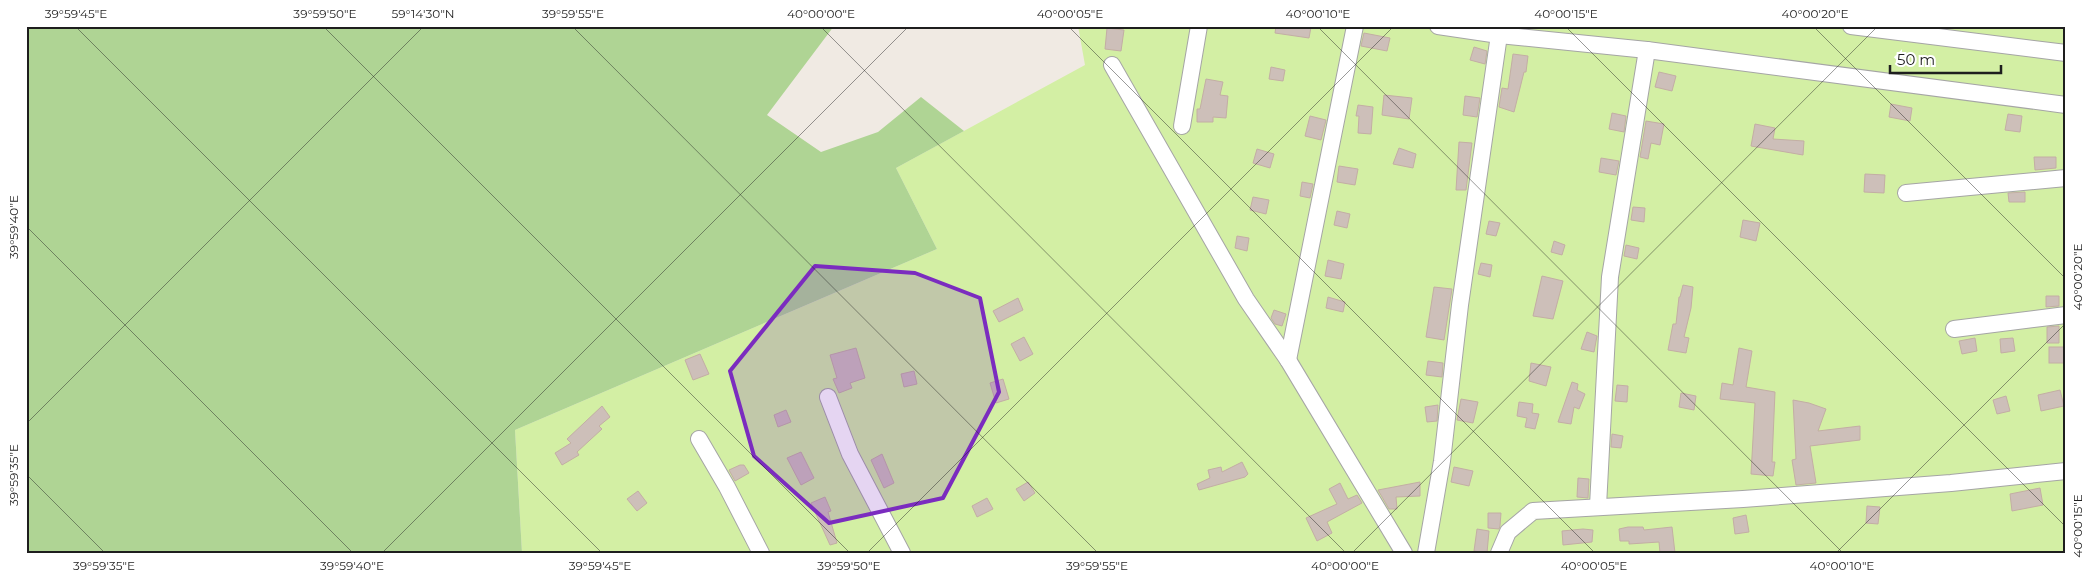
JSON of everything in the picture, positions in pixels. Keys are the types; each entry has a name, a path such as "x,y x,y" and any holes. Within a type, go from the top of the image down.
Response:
{"street":[{"path":"1182,126 1199,26"},
{"path":"1288,360 1355,26"},
{"path":"1438,26 1499,35 1647,50 2066,105"},
{"path":"1851,26 1948,32 2066,53"},
{"path":"1426,553 1442,461 1460,305 1499,35"},
{"path":"1598,506 1610,277 1647,50"},
{"path":"1112,65 1246,299 1288,360 1404,553"},
{"path":"1906,193 2066,178"},
{"path":"1954,329 2066,315"},
{"path":"828,397 850,454 902,553"},
{"path":"699,439 727,487 761,553"},
{"path":"1499,553 1508,532 1533,510 1743,499 1952,483 2066,471"}],"highlighted area":[{"path":"815,266 915,273 980,298 999,392 943,498 829,523 754,456 730,371"}],"green space":[{"path":"26,26 834,26 767,115 821,152 878,132 921,97 964,131 896,168 937,249 515,430 522,553 26,553"},
{"path":"1078,26 2066,26 2066,553 522,553 515,430 937,249 896,168 1085,65"}],"building":[{"path":"1276,26 1311,27 1309,38 1275,33"},
{"path":"1107,28 1124,30 1121,51 1105,49"},
{"path":"1364,33 1390,38 1387,51 1361,46"},
{"path":"1474,47 1487,51 1485,64 1470,60"},
{"path":"1513,54 1528,56 1526,72 1524,72 1514,112 1499,107 1502,88 1508,89"},
{"path":"1271,67 1285,70 1283,81 1269,79"},
{"path":"1659,72 1676,76 1672,91 1655,87"},
{"path":"1206,79 1223,82 1220,95 1228,96 1226,118 1213,117 1213,122 1197,122 1197,109 1200,109"},
{"path":"1384,95 1412,98 1409,119 1382,115"},
{"path":"1465,96 1480,98 1477,117 1463,115"},
{"path":"1891,104 1912,108 1910,121 1889,117"},
{"path":"1358,105 1373,107 1371,134 1358,133 1359,116 1356,116"},
{"path":"1612,113 1626,116 1624,132 1609,129"},
{"path":"2008,114 2022,116 2020,132 2005,130"},
{"path":"1310,116 1326,120 1321,140 1305,136"},
{"path":"1646,121 1664,124 1660,145 1651,143 1648,159 1640,157"},
{"path":"1755,124 1775,128 1773,139 1804,141 1803,155 1751,146"},
{"path":"1459,142 1472,143 1466,190 1456,190"},
{"path":"1399,148 1416,154 1413,168 1393,164"},
{"path":"1257,149 1274,154 1270,168 1253,163"},
{"path":"2034,157 2056,157 2056,168 2035,170"},
{"path":"1601,158 1619,161 1616,175 1599,172"},
{"path":"1339,166 1358,169 1355,185 1337,182"},
{"path":"1865,174 1885,175 1884,193 1864,192"},
{"path":"1302,182 1313,184 1310,198 1300,196"},
{"path":"2025,192 2025,202 2009,202 2008,193"},
{"path":"1253,197 1269,200 1266,214 1250,210"},
{"path":"1633,207 1645,208 1644,222 1631,220"},
{"path":"1337,211 1350,214 1347,228 1334,225"},
{"path":"1743,220 1760,223 1756,241 1740,237"},
{"path":"1489,221 1500,223 1496,236 1486,234"},
{"path":"1237,236 1249,238 1247,251 1235,248"},
{"path":"1554,241 1565,245 1562,255 1551,252"},
{"path":"1626,245 1639,248 1637,259 1624,256"},
{"path":"1328,260 1344,264 1341,279 1325,276"},
{"path":"1481,263 1492,265 1490,277 1478,274"},
{"path":"1542,276 1563,281 1553,319 1533,316"},
{"path":"1683,285 1693,287 1691,308 1684,337 1689,338 1686,353 1668,350 1673,324 1676,324 1679,297"},
{"path":"1434,287 1452,289 1444,340 1426,337"},
{"path":"2046,296 2059,296 2059,306 2046,307"},
{"path":"1328,297 1345,302 1343,312 1326,308"},
{"path":"1018,298 1023,310 999,322 993,311"},
{"path":"1274,310 1286,314 1282,326 1275,324 1271,318"},
{"path":"2059,326 2059,343 2047,343 2047,327"},
{"path":"1587,332 1597,336 1594,352 1581,349"},
{"path":"1024,337 1033,354 1020,361 1011,344"},
{"path":"1975,338 1977,351 1962,354 1959,341"},
{"path":"2013,338 2015,351 2001,353 2000,339"},
{"path":"2049,347 2066,347 2066,363 2049,363"},
{"path":"856,348 865,378 850,383 852,388 839,393 833,379 837,378 830,355"},
{"path":"1739,348 1752,351 1746,387 1775,392 1772,462 1775,462 1773,476 1751,474 1755,403 1720,399 1722,383 1733,385"},
{"path":"700,354 709,374 693,380 685,360"},
{"path":"1428,361 1443,363 1442,377 1426,375"},
{"path":"1531,363 1551,367 1546,386 1529,381"},
{"path":"914,371 917,384 904,387 901,374"},
{"path":"1003,379 1009,399 996,403 990,383"},
{"path":"1572,382 1578,384 1577,390 1585,394 1579,409 1574,407 1571,424 1558,422"},
{"path":"1617,385 1628,386 1627,402 1615,401"},
{"path":"2060,390 2064,406 2041,411 2038,395"},
{"path":"1681,393 1696,396 1694,410 1679,407"},
{"path":"2006,396 2010,411 1997,414 1993,400"},
{"path":"1461,399 1478,402 1473,423 1457,420"},
{"path":"1793,400 1826,409 1818,431 1860,426 1860,440 1810,446 1816,483 1796,485 1792,460 1796,459"},
{"path":"1519,402 1533,404 1532,413 1539,414 1535,429 1525,427 1527,418 1517,416"},
{"path":"1438,405 1437,421 1427,422 1425,407"},
{"path":"602,406 610,417 599,426 602,429 577,452 579,455 562,465 555,453 571,443 567,439"},
{"path":"786,410 791,422 778,427 774,415"},
{"path":"1612,434 1623,436 1621,448 1611,447"},
{"path":"801,452 814,478 801,485 787,458"},
{"path":"882,454 894,483 884,488 871,460"},
{"path":"1242,462 1248,474 1245,477 1199,490 1197,484 1210,478 1208,470 1221,467 1222,472"},
{"path":"744,465 749,473 735,481 729,470"},
{"path":"1454,467 1473,471 1469,486 1451,482"},
{"path":"1578,478 1589,479 1588,498 1577,497"},
{"path":"1028,482 1035,493 1024,501 1016,489"},
{"path":"1420,482 1420,496 1396,497 1397,509 1389,509 1378,490"},
{"path":"1340,483 1348,499 1357,495 1362,503 1327,522 1332,533 1317,541 1306,518 1337,504 1329,489"},
{"path":"2040,488 2043,505 2012,511 2010,494"},
{"path":"638,491 647,503 637,511 627,499"},
{"path":"825,497 831,511 828,512 837,543 830,545 811,503"},
{"path":"987,498 993,509 977,517 972,506"},
{"path":"1867,506 1880,507 1878,524 1866,523"},
{"path":"1488,513 1501,513 1499,529 1488,528"},
{"path":"1746,515 1749,532 1735,534 1733,518"},
{"path":"1643,527 1644,530 1672,527 1675,553 1660,553 1659,542 1629,544 1629,541 1620,541 1619,529"},
{"path":"1477,529 1489,531 1487,553 1474,551"},
{"path":"1593,530 1592,542 1563,545 1562,531"}]}
